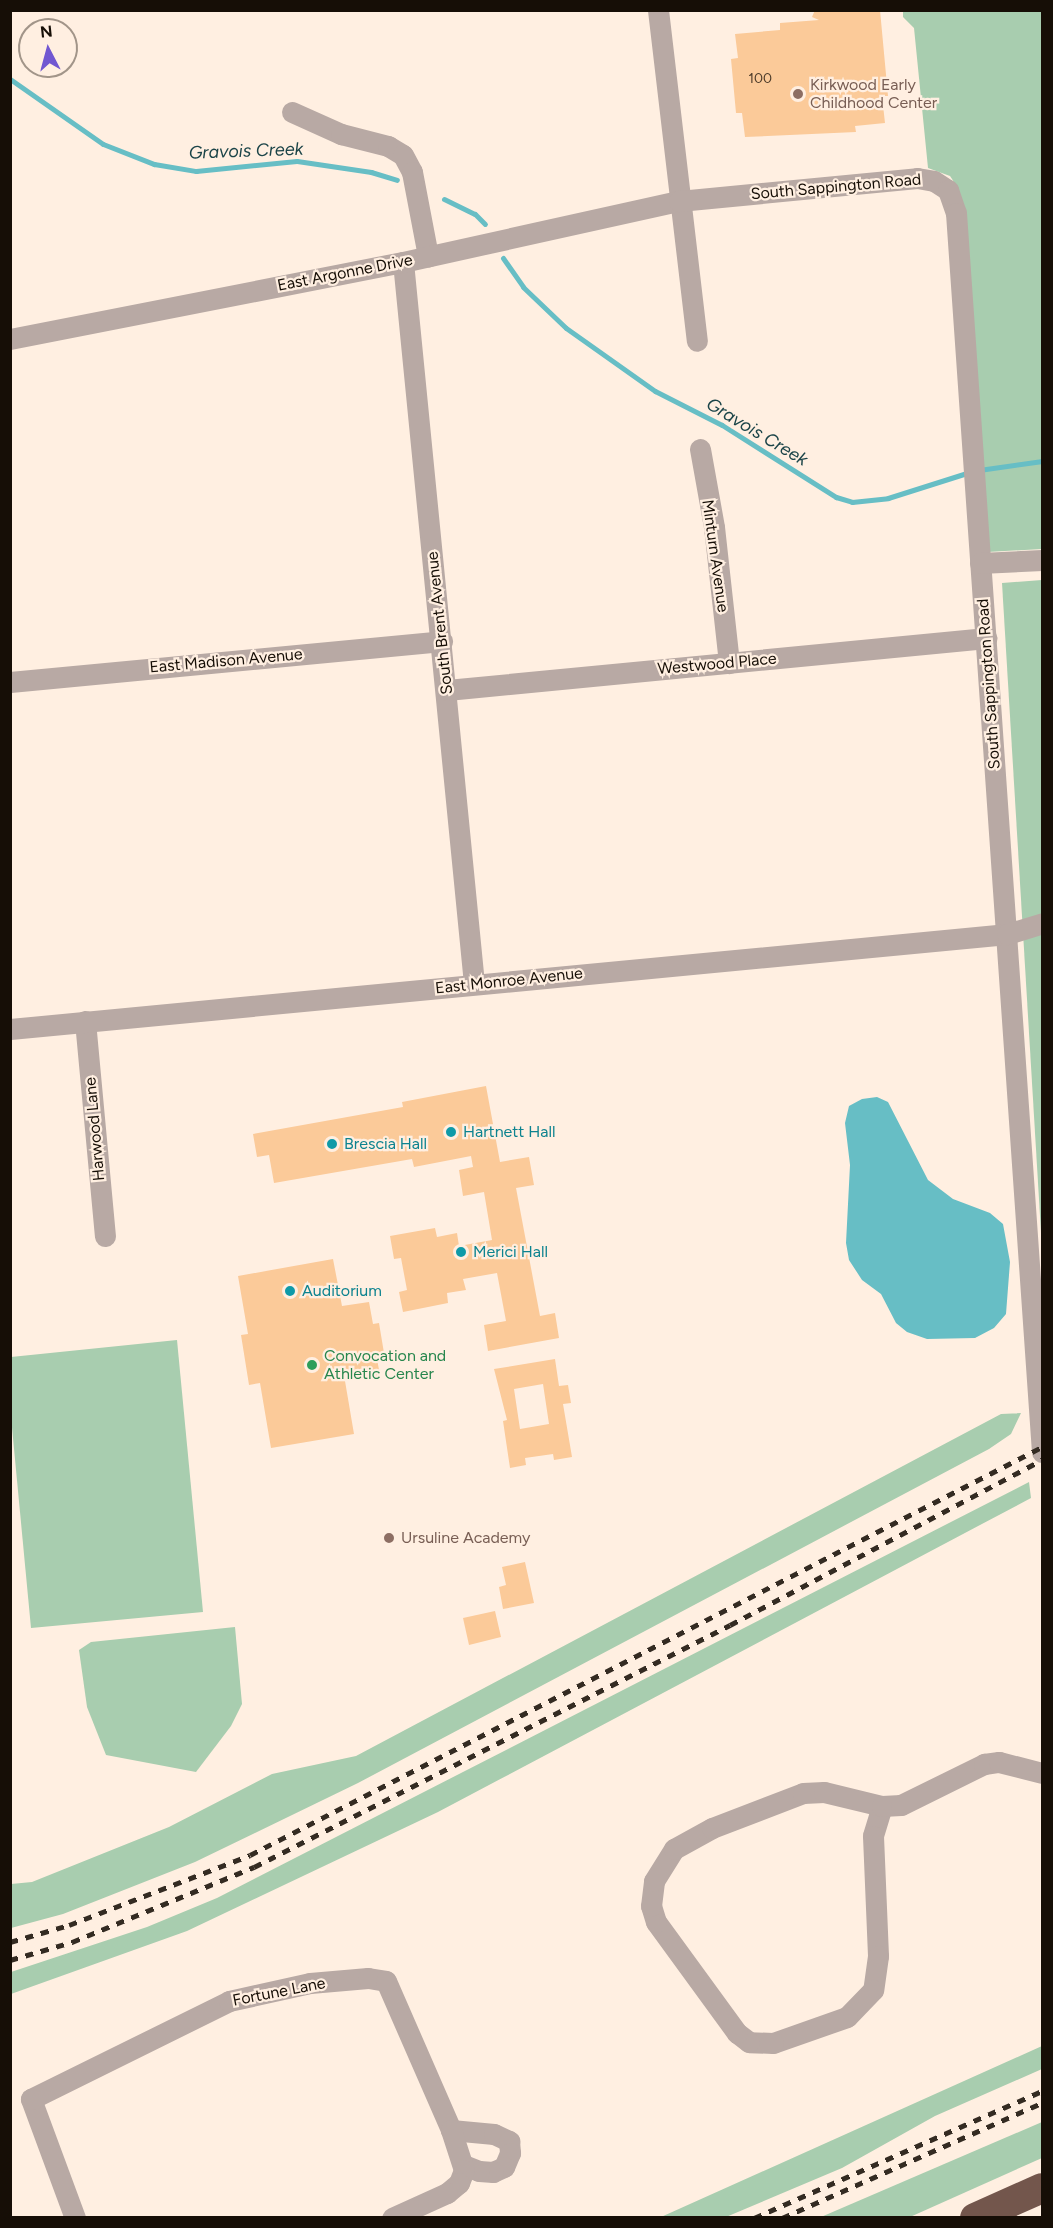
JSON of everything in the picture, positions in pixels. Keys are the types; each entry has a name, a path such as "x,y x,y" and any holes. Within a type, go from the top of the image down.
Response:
{"highway":[{"path":"975,2217 1042,2188"}],"street":[{"path":"658,10 678,201 697,341"},
{"path":"292,112 341,134 388,146 404,155 412,172 428,256"},
{"name":"South Sappington Road","path":"678,201 917,178 942,185 952,198 956,213 1007,934 1035,1225 1042,1452"},
{"name":"East Argonne Drive","path":"10,339 402,262 678,201"},
{"name":"South Brent Avenue","path":"402,262 447,690 474,984"},
{"name":"Minturn Avenue","path":"700,449 714,527 729,663"},
{"path":"980,563 1042,560"},
{"name":"Westwood Place","path":"447,690 986,638"},
{"name":"East Madison Avenue","path":"10,682 442,641"},
{"name":"East Monroe Avenue","path":"10,1029 201,1013 474,984 1007,934 1042,923"},
{"name":"Harwood Lane","path":"86,1021 105,1236"},
{"path":"882,1806 873,1836 878,1956 873,1990 847,2017 773,2043 748,2042 737,2033 656,1922 652,1893 661,1864 688,1839 803,1793 824,1792 882,1806 925,1796 962,1772 984,1764 999,1762 1042,1773"},
{"name":"Fortune Lane","path":"75,2217 21,2100 230,2001 310,1983 368,1978 386,1981 451,2130 463,2165"},
{"path":"392,2217 447,2193 459,2183 463,2165 479,2171 494,2172 504,2167 510,2153 509,2141 494,2134 451,2130"}],"green space":[{"path":"903,11 1042,11 1042,549 987,552 956,185 950,176 928,168 914,28 903,17"},
{"path":"1042,580 1042,1249 1002,583"},
{"path":"177,1340 203,1612 31,1628 11,1417 11,1357"},
{"path":"1021,1413 1011,1434 989,1449 358,1783 195,1862 63,1914 11,1928 11,1884 32,1882 169,1827 272,1774 356,1756 1001,1414"},
{"path":"1029,1482 1031,1498 438,1812 187,1931 11,1994 11,1972 147,1927 217,1898"},
{"path":"235,1627 242,1704 231,1726 196,1772 106,1755 87,1707 79,1650 91,1642"},
{"path":"1042,2046 1042,2069 935,2116 842,2168 726,2217 661,2217"},
{"path":"1042,2122 1042,2158 910,2217 821,2217"}],"water":[{"path":"877,1097 888,1102 928,1180 953,1199 990,1213 1003,1224 1010,1262 1006,1314 994,1328 975,1338 927,1339 907,1332 896,1323 881,1294 862,1280 849,1260 846,1243 850,1165 845,1123 849,1106 862,1099"}],"building":[{"name":"Kirkwood Early Childhood Center","path":"815,10 880,10 888,96 882,96 885,123 855,126 856,132 745,137 742,113 736,113 731,59 738,58 735,34 780,30 780,23 819,20 812,17"},
{"path":"486,1086 500,1162 529,1157 534,1185 516,1188 540,1316 555,1313 559,1338 488,1351 484,1325 506,1321 497,1273 463,1279 466,1290 447,1293 448,1303 403,1312 399,1292 407,1290 401,1258 394,1259 390,1236 435,1228 437,1237 457,1233 459,1246 492,1240 484,1192 463,1196 459,1170 473,1167 471,1156 414,1167 412,1159 274,1183 269,1155 257,1157 253,1134 403,1107 402,1102"},
{"name":"Convocation and Athletic Center","path":"333,1259 342,1306 369,1302 373,1324 379,1323 384,1353 376,1354 380,1375 345,1381 354,1434 271,1448 260,1383 249,1385 241,1335 248,1334 238,1276"},
{"path":"555,1359 559,1386 568,1385 571,1403 563,1404 572,1457 554,1460 553,1454 525,1458 526,1465 510,1468 503,1421 507,1420 494,1369","holes":["543,1384 549,1424 520,1429 514,1389"]},
{"path":"525,1562 534,1603 503,1609 499,1587 506,1585 502,1567"},
{"path":"495,1611 501,1637 469,1645 463,1618"}],"waterway":[{"name":"Gravois Creek","path":"10,79 103,144 154,164 196,171 297,161 371,172 397,180"},
{"name":"Gravois Creek","path":"444,199 475,214 485,224"},
{"name":"Gravois Creek","path":"503,258 523,287 566,328 655,391 722,425 836,497 852,502 888,498 970,472"},
{"name":"Gravois Creek","path":"979,470 1042,461"}],"railway":[{"path":"10,1942 69,1925 250,1855 1042,1447"},
{"path":"10,1960 72,1942 254,1867 730,1625 1042,1460"},
{"path":"754,2218 1042,2091"},
{"path":"782,2218 1042,2103"}],"place":[{"name":"Kirkwood Early Childhood Center","path":"798,94"},
{"name":"Hartnett Hall","path":"451,1132"},
{"name":"Brescia Hall","path":"332,1144"},
{"name":"Merici Hall","path":"461,1252"},
{"name":"Auditorium","path":"290,1291"},
{"name":"Convocation and Athletic Center","path":"312,1365"},
{"name":"Ursuline Academy","path":"389,1538"}]}
